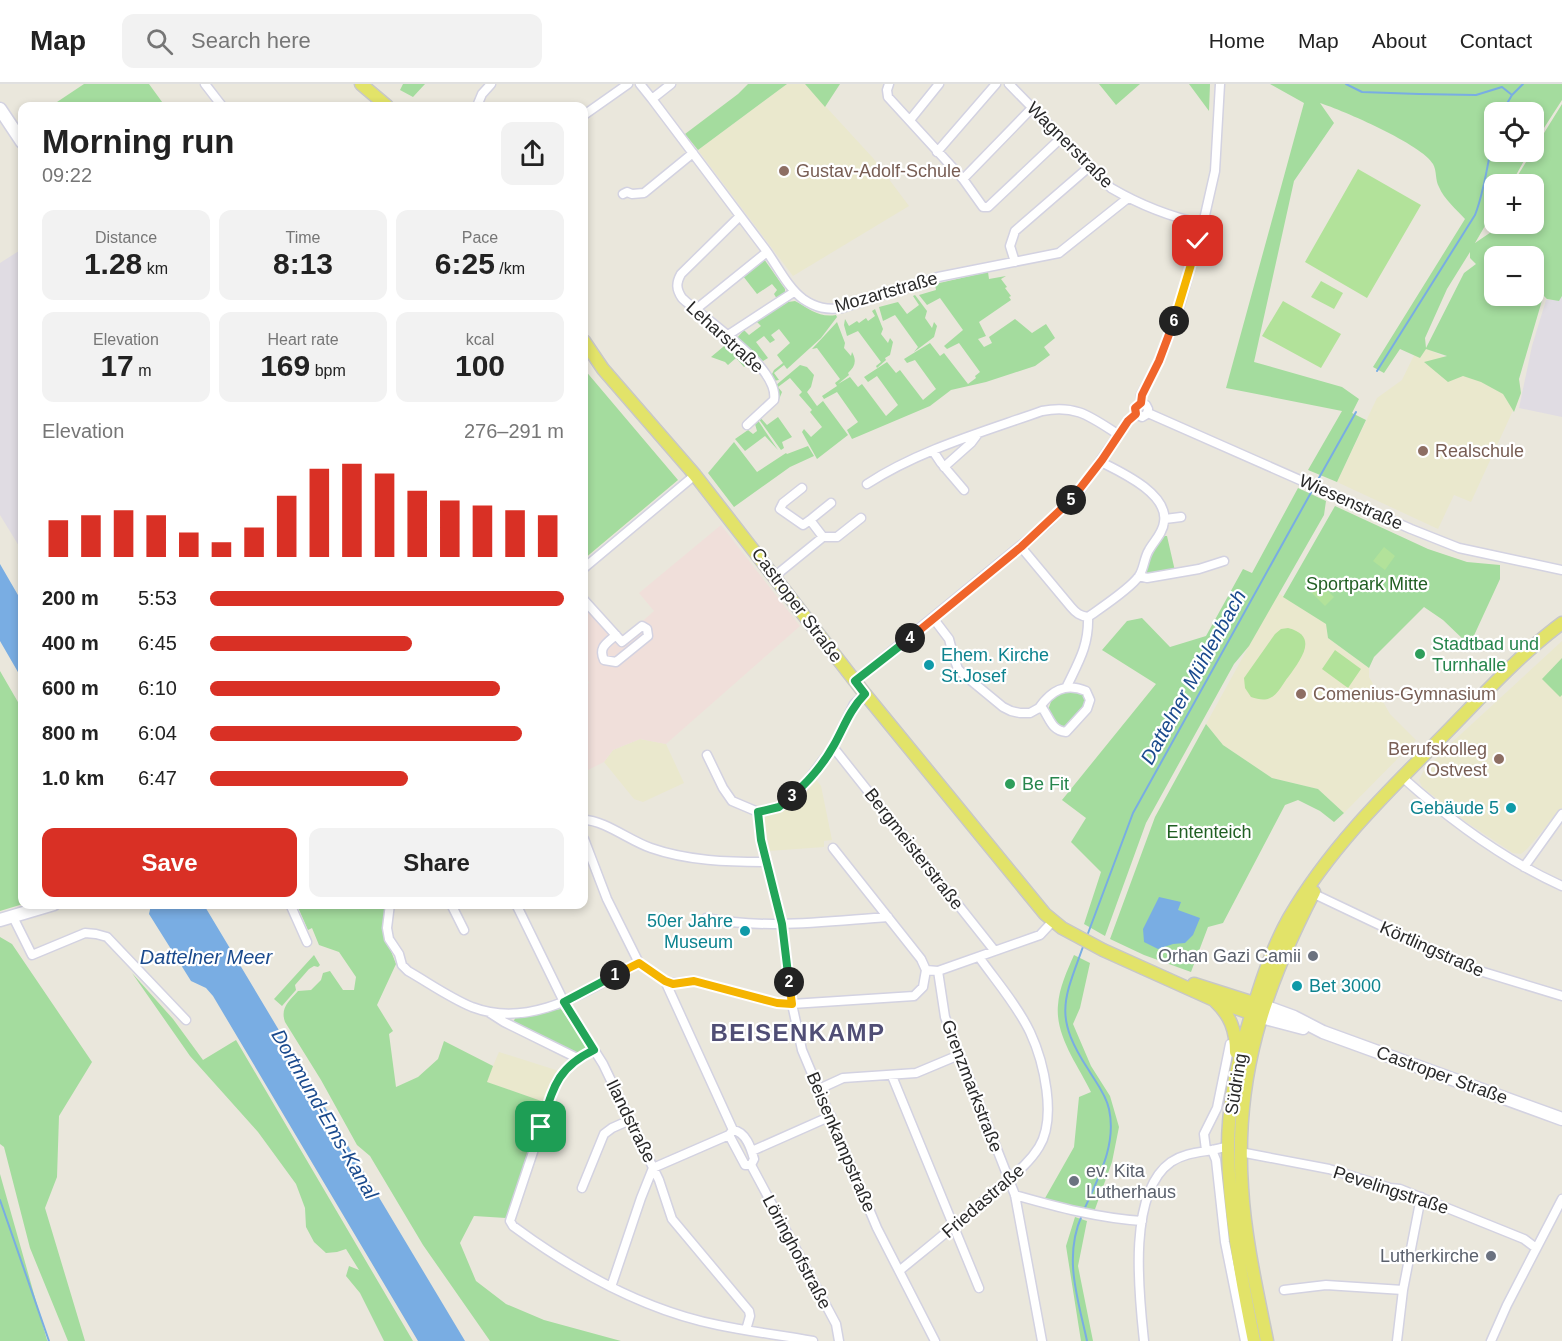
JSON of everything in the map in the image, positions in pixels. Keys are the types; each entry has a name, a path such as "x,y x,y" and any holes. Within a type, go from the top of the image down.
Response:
{"main road":[{"path":"361,84 382,102"},
{"path":"0,109 18,135"},
{"name":"Castroper Straße","path":"588,347 620,390 695,475 865,694 1045,914 1092,945 1214,1000 1258,1010"},
{"name":"Südring","path":"1254,1341 1240,1270 1230,1192 1228,1146 1236,1073 1258,1010 1293,936 1310,892 1337,848 1402,777 1513,666 1562,623"},
{"path":"6,919 38,909"},
{"name":"Castroper Straße","path":"1155,972 1562,1119"},
{"path":"1214,1000 1225,1010 1233,1027 1236,1040 1236,1073"},
{"name":"Südring","path":"1258,1010 1241,1116 1240,1152 1246,1223 1267,1341"}],"street":[{"path":"205,84 219,102"},
{"path":"477,102 491,84"},
{"path":"588,112 627,84"},
{"name":"Mozartstraße","path":"640,84 767,252 794,292 818,308 836,309 938,277 1064,250 1128,198"},
{"path":"652,99 671,84"},
{"path":"889,84 888,98 963,179 983,207 988,207 1061,138"},
{"path":"909,120 939,84"},
{"path":"937,152 996,84"},
{"name":"Wagnerstraße","path":"1009,84 1112,188 1157,211 1203,224"},
{"path":"1136,414 1135,408 1141,403 1142,395 1159,361 1178,312 1203,224 1215,171 1220,84"},
{"path":"963,179 1032,108"},
{"path":"623,194 627,192 644,193 693,153"},
{"path":"1015,262 1010,246 1015,231 1089,166"},
{"name":"Leharstraße","path":"740,216 681,274 677,282 678,291 695,310 729,335 759,365 775,389 774,400 747,425"},
{"path":"695,310 767,252"},
{"path":"729,335 794,292"},
{"path":"1136,414 1142,417 1148,413 1147,406 1141,403"},
{"path":"867,484 888,470 933,451 1041,411 1057,408 1073,409 1092,417 1119,435"},
{"name":"Wiesenstraße","path":"1148,413 1459,548 1562,570"},
{"path":"855,681 1021,547 1076,495 1128,421 1136,414"},
{"path":"944,467 971,443 977,434"},
{"path":"933,451 964,490"},
{"path":"1088,617 1139,576 1148,552 1162,530 1165,519 1161,506 1145,487 1101,462"},
{"path":"588,565 695,475"},
{"path":"802,488 783,503 780,509 803,525 831,502"},
{"path":"1165,519 1181,517"},
{"path":"775,576 823,537 837,537 861,518"},
{"path":"810,520 823,537"},
{"path":"1021,547 1077,614 1088,617"},
{"path":"1139,576 1148,578 1199,569 1224,561"},
{"path":"588,604 616,635 622,642 642,626 647,629 648,636 616,662 604,660 601,653 603,646 616,635"},
{"path":"933,618 949,639 958,669 963,674 1003,707 1011,711 1030,713 1039,708 1052,693 1067,686 1089,635 1088,617"},
{"path":"1039,708 1043,709 1053,727 1059,732 1066,732 1087,709 1090,700 1086,691 1067,686"},
{"path":"707,756 732,801 758,812 779,807 802,788 833,747 854,704 865,694"},
{"name":"Bergmeisterstraße","path":"833,747 994,951"},
{"path":"1402,777 1455,822 1493,849 1562,885"},
{"name":"Beisenkampstraße","path":"758,812 761,840 782,924 792,1004 802,1050 877,1227 935,1341"},
{"path":"1524,867 1562,814"},
{"path":"588,821 598,822 652,849 696,859 766,862"},
{"path":"588,849 607,899 639,963 665,981 673,984 694,981 777,1003 792,1004 914,996 923,987 926,970 921,959 834,848"},
{"name":"Körtlingstraße","path":"1310,892 1470,968 1562,996"},
{"path":"293,909 307,942"},
{"path":"389,909 387,928 389,939 399,954 402,965 408,971 471,1006 487,1011 530,1012 564,1002 639,963"},
{"path":"454,909 464,930"},
{"name":"Ilandstraße","path":"518,909 564,1002 603,1064 653,1168 672,1219 749,1311 746,1330"},
{"path":"706,918 782,924 888,917"},
{"path":"6,919 32,955 85,933 107,938 186,1020"},
{"path":"926,970 938,971 1040,935 1053,921"},
{"name":"Friedastraße","path":"899,1271 1024,1168 1040,1146 1047,1122 1047,1093 1039,1056 1030,1032 979,957"},
{"name":"Grenzmarkstraße","path":"938,971 945,1017 1015,1195 1042,1341"},
{"name":"Löringhofstraße","path":"665,981 731,1132 740,1158 745,1165 751,1165 836,1324 838,1341"},
{"path":"487,1011 504,1022 577,1058"},
{"name":"Südring","path":"1230,1044 1217,1108 1204,1134 1209,1150 1216,1160 1225,1242 1245,1341"},
{"path":"594,1050 577,1058 566,1068 556,1083 510,1221 513,1226 573,1267 611,1287 678,1314 716,1325 813,1341"},
{"path":"819,1089 843,1078 916,1073 959,1055"},
{"path":"892,1076 979,1288"},
{"path":"751,1165 754,1160 752,1151 831,1116"},
{"path":"582,1188 604,1134 630,1120"},
{"name":"Löringhofstraße","path":"731,1132 740,1131 752,1151"},
{"path":"611,1287 653,1168 731,1132"},
{"path":"1144,1341 1139,1291 1142,1221 1150,1188 1163,1169 1180,1157 1228,1146"},
{"name":"Pevelingstraße","path":"1240,1152 1329,1169 1421,1197 1524,1239 1536,1248"},
{"path":"1015,1195 1077,1213 1142,1221"},
{"path":"1397,1341 1403,1290 1421,1197"},
{"path":"1491,1341 1562,1199"},
{"path":"1284,1290 1326,1285 1403,1290"}],"shaded area":[{"name":"Gustav-Adolf-Schule","path":"787,84 805,84 873,158 909,206 793,276 698,150"},
{"path":"18,252 18,544 0,515 0,263"},
{"path":"1562,296 1562,417 1519,408 1532,346 1546,300 1559,300"},
{"name":"Realschule","path":"1419,345 1521,393 1471,502 1454,495 1438,529 1337,482 1377,398 1402,380"},
{"path":"721,525 800,626 666,744 640,739 613,750 604,762 588,770 588,611 619,642 654,611 639,593"},
{"name":"Comenius-Gymnasium","path":"1278,593 1327,624 1328,638 1369,668 1369,677 1390,714 1416,740 1344,813 1318,789 1272,778 1223,745 1206,724"},
{"name":"Berufskolleg Ostvest","path":"1562,641 1562,808 1527,849 1521,854 1513,853 1466,822 1422,787 1419,780 1423,772 1448,746"},
{"path":"640,739 666,744 684,783 643,802 634,799 604,762 613,750"},
{"path":"816,779 821,786 832,840 824,841 824,847 769,851 764,817 785,810"},
{"path":"499,1052 559,1071 547,1103 486,1082"}],"green space":[{"path":"84,84 149,84 162,102 57,102"},
{"path":"403,84 425,84 413,97 400,90"},
{"path":"748,84 787,84 698,150 685,134"},
{"path":"805,84 840,84 825,107"},
{"path":"1099,84 1140,84 1116,105"},
{"path":"1189,84 1210,84 1209,111"},
{"path":"1270,84 1562,84 1562,100 1544,128 1544,102 1484,102 1484,162 1523,162 1517,174 1484,174 1484,228 1475,243 1488,234 1544,234 1544,174 1519,174 1526,162 1544,162 1544,133 1562,104 1562,296 1559,301 1547,299 1544,296 1544,246 1484,246 1484,306 1540,306 1519,379 1521,393 1514,412 1503,394 1481,382 1463,376 1448,382 1424,362 1447,356 1426,349 1420,358 1400,349 1384,373 1373,367 1465,219 1441,191 1433,164 1426,156 1381,129 1320,103 1334,123 1294,181 1254,362 1342,387 1359,399 1352,413 1366,420 1337,482 1308,470 1342,411 1226,388 1304,103","holes":["1470,252 1470,258 1476,264 1464,273 1426,348 1425,338 1447,289"]},
{"path":"1358,169 1421,205 1367,298 1305,262"},
{"path":"764,259 785,289 785,294 777,299 774,294 777,290 772,284 757,294 743,276"},
{"path":"988,272 989,279 1006,276 1001,279 1007,287 1005,288 1011,300 979,322 986,336 978,339 984,347 992,343 989,337 1015,319 1032,333 1046,324 1055,338 1044,347 1050,355 1035,366 986,382 951,390 930,406 852,439 847,430 858,422 837,392 824,399 822,396 837,386 835,383 840,379 817,348 812,349 837,322 845,343 844,348 851,356 852,352 855,361 849,375 838,384 850,377 858,387 862,384 886,416 898,405 877,376 868,382 864,377 887,362 896,373 900,370 923,400 936,389 915,360 907,363 904,359 930,343 940,356 944,353 968,384 980,372 959,343 947,349 944,346 963,330 940,298 927,305 919,295 936,290 935,284"},
{"path":"1321,281 1343,293 1334,309 1311,297"},
{"path":"915,295 927,311 925,318 932,328 934,322 937,326 934,337 914,352 918,347 895,315 883,321 879,307 898,302 907,314 919,305 913,296"},
{"path":"795,301 820,314 837,317 821,338 787,369 784,365 774,373 779,380 773,381 770,378 774,370 783,363 777,355 790,343 779,329 771,335 775,340 770,343 764,336 756,342 768,358 763,361 737,338 744,330 749,335 761,326 757,322 761,319 788,302"},
{"path":"1283,301 1341,334 1321,368 1262,336"},
{"path":"875,309 883,329 881,334 888,343 890,338 893,342 890,355 877,368 876,366 881,362 858,331 847,336 844,325 845,319 849,326 866,318 868,321 875,316 872,311"},
{"path":"729,342 751,361 744,367 736,358 728,365 711,357"},
{"path":"800,365 807,367 814,375 807,392 817,406 823,401 848,435 817,459 802,432 804,429 811,437 822,427 810,412 812,410 799,395 802,392 790,378 778,387 782,392 777,401 775,386"},
{"path":"588,374 678,480 588,556"},
{"path":"759,416 767,425 778,417 792,437 782,442 784,448 781,450 758,418"},
{"path":"757,419 778,450 765,436 745,451 735,439 748,430 753,434 757,431 755,424"},
{"path":"734,442 757,472 786,453 808,446 814,456 790,467 734,507 708,473"},
{"path":"1298,488 1326,501 1324,515 1249,646 1234,664 1146,823 1105,936 1084,924 1101,872 1071,842 1086,818 1062,800 1156,684 1102,650 1127,621 1142,618 1170,647 1206,636 1243,569 1252,573"},
{"name":"Sportpark Mitte","path":"1335,506 1428,549 1467,562 1500,565 1500,579 1471,642 1466,642 1443,620 1424,607 1374,657 1369,668 1328,638 1326,624 1283,597"},
{"path":"1161,536 1167,536 1175,571 1148,574 1145,570 1149,555"},
{"path":"1384,547 1395,556 1385,570 1373,561"},
{"path":"1321,584 1334,597 1325,606 1312,593"},
{"path":"1288,628 1303,637 1305,649 1302,656 1273,696 1263,700 1251,697 1245,688 1244,678 1275,634 1281,629"},
{"path":"1335,650 1361,669 1348,688 1322,669"},
{"path":"1562,658 1562,695 1560,697 1542,679"},
{"path":"0,671 18,702 18,906 0,911"},
{"path":"1078,691 1085,696 1084,706 1064,728 1057,726 1048,710 1053,696 1058,693"},
{"name":"Ententeich","path":"1206,724 1223,745 1272,778 1318,789 1344,813 1334,822 1320,811 1298,800 1285,805 1223,923 1208,927 1191,972 1144,955 1110,939 1155,817"},
{"path":"299,909 384,909 386,938 396,964 377,1005 393,1031 389,1034 396,1087 418,1077 438,1059 444,1041 493,1066 487,1082 547,1103 506,1218 474,1216 460,1243 476,1281 506,1304 544,1320 621,1341 490,1341 423,1245 370,1156 357,1145 285,1022 284,1013 289,1002 298,991 311,990 321,980 323,973 330,971 343,990 354,990 356,977 339,952 319,945 312,928 308,930"},
{"path":"0,937 12,944 92,1062 59,1116 57,1177 45,1208 85,1341 68,1341 30,1248 4,1147 0,1144"},
{"path":"314,955 320,965 309,969 295,985 296,990 282,1006 274,999"},
{"path":"1074,955 1090,963 1080,1008 1073,1024 1091,1066 1110,1096 1119,1127 1112,1162 1094,1212 1044,1200 1074,1147 1079,1097 1091,1092 1064,1039 1058,1017 1060,992"},
{"path":"132,973 173,1019 203,1060 236,1040 413,1341 384,1341 360,1293 346,1276 349,1266 359,1270 346,1249 326,1253 314,1242 306,1227 305,1208 296,1184 258,1132 190,1056"},
{"path":"561,1009 588,1048 578,1053 513,1023 516,1016"},
{"path":"0,1174 47,1340 48,1341 0,1341"},
{"path":"1075,1217 1087,1221 1078,1266 1093,1341 1081,1341 1066,1246"}],"water":[{"path":"0,564 18,595 18,672 0,641"},
{"path":"1159,897 1181,902 1178,910 1200,918 1193,935 1185,943 1158,949 1144,942 1143,929"},
{"name":"Dattelner Meer","path":"150,909 206,909 465,1341 418,1341 213,996 206,988 191,981 149,914"}],"waterway":[{"path":"1346,84 1362,92 1419,94 1476,95 1502,87 1512,95"},
{"name":"Dattelner Mühlenbach","path":"1508,102 1523,84"},
{"name":"Dattelner Mühlenbach","path":"1377,371 1475,215 1489,162"},
{"name":"Dattelner Mühlenbach","path":"1315,485 1356,412"},
{"name":"Dattelner Mühlenbach","path":"1087,936 1133,813 1313,489"},
{"path":"1084,944 1067,994 1066,1020 1077,1050 1105,1098 1111,1122 1105,1161 1084,1210"},
{"path":"0,1200 49,1341"},
{"path":"1082,1215 1076,1231 1073,1262 1076,1294 1087,1341"}],"place":[{"name":"Gustav-Adolf-Schule","path":"784,171"},
{"name":"Realschule","path":"1423,451"},
{"name":"Stadtbad und Turnhalle","path":"1420,654"},
{"name":"Ehem. Kirche St.Josef","path":"929,665"},
{"name":"Comenius-Gymnasium","path":"1301,694"},
{"name":"Berufskolleg Ostvest","path":"1499,759"},
{"name":"Be Fit","path":"1010,784"},
{"name":"Gebäude 5","path":"1511,808"},
{"name":"50er Jahre Museum","path":"745,931"},
{"name":"Orhan Gazi Camii","path":"1313,956"},
{"name":"Bet 3000","path":"1297,986"},
{"name":"ev. Kita Lutherhaus","path":"1074,1181"},
{"name":"Lutherkirche","path":"1491,1256"}],"district":[{"name":"BEISENKAMP","path":"798,1032"}],"route":[{"path":"541,1127 556,1083 566,1068 577,1058 594,1050 564,1002 639,963 673,984 694,981 777,1003 792,1004 782,924 761,840 758,812 779,807 802,788 833,747 854,704 865,694 855,681 1021,547 1080,490 1128,421 1136,414 1135,406 1141,403 1142,395 1159,361 1178,312 1198,241"}],"water label":[{"name":"Dortmund-Ems-Kanal","path":"325,1114"}]}
